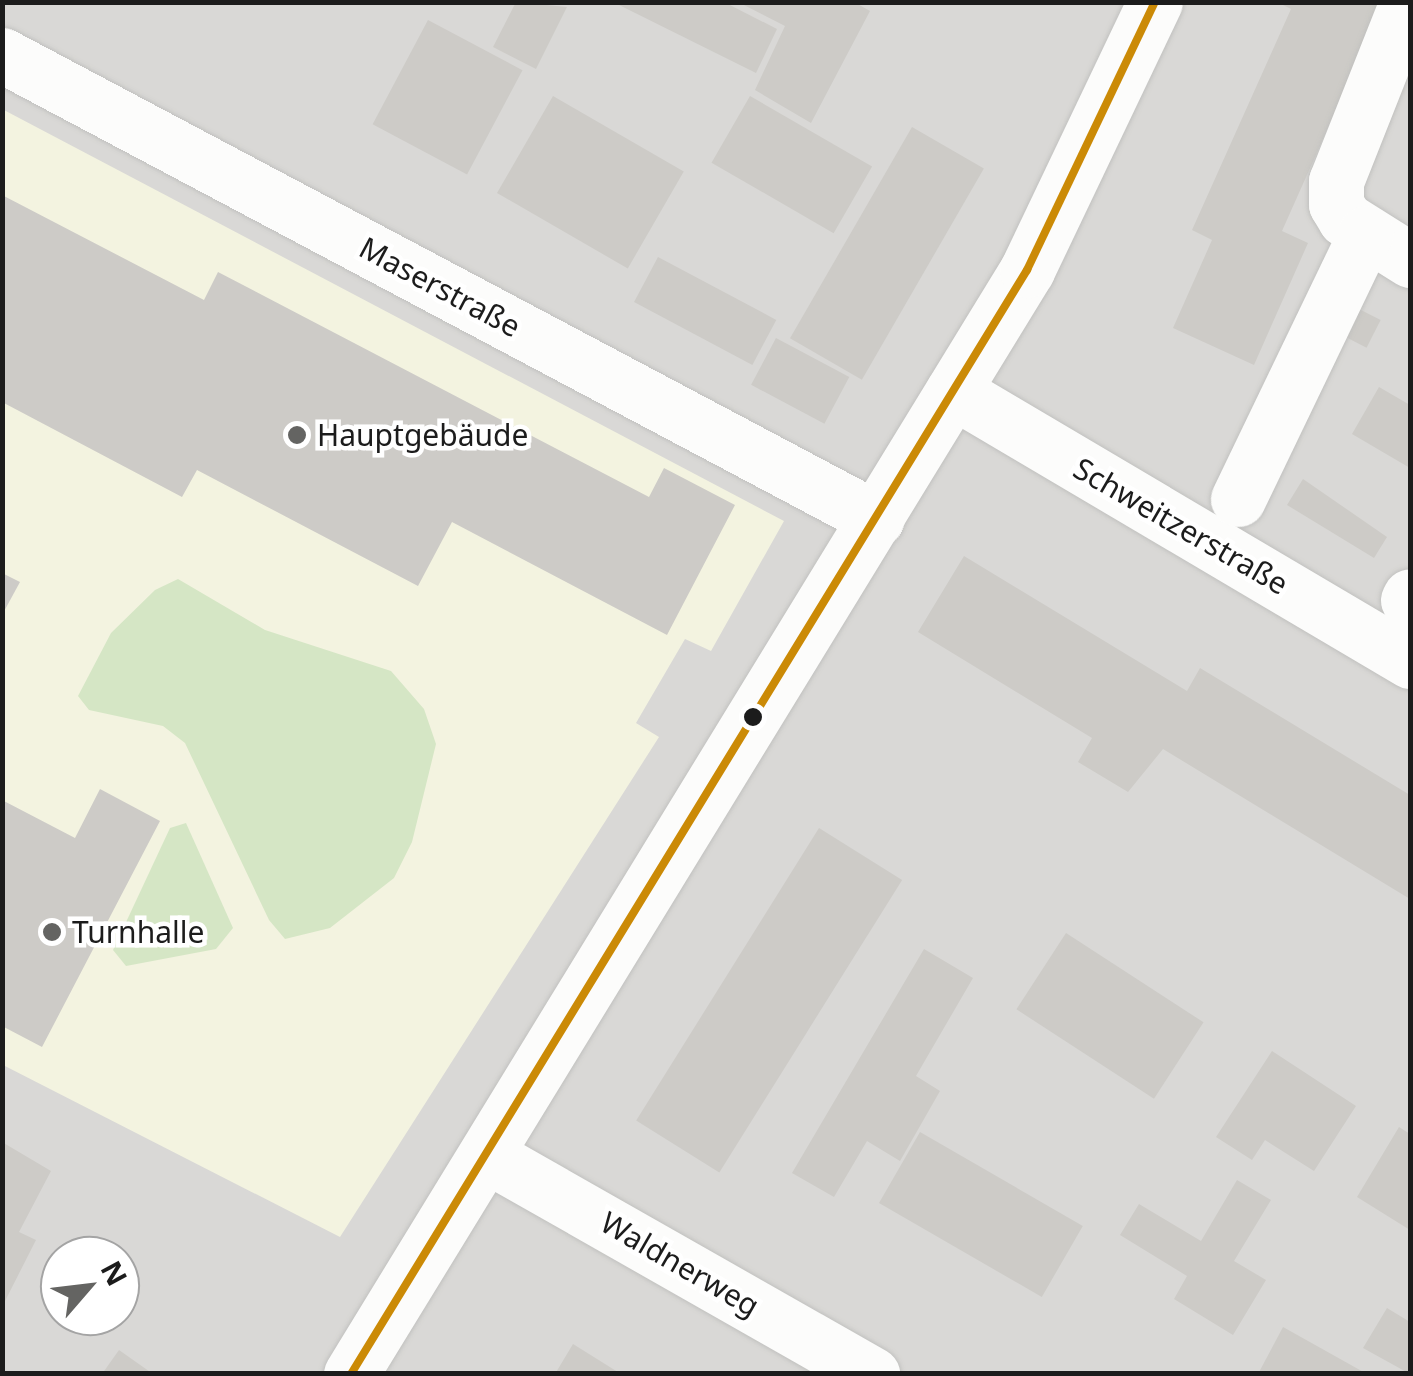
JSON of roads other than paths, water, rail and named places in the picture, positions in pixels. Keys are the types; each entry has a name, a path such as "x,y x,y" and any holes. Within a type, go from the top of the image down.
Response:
{"street":[{"path":"351,1374 953,391 1075,178 1156,2"},
{"path":"1238,499 1388,247 1336,204 1336,181 1407,2"},
{"name":"Maserstraße","path":"2,55 877,519"},
{"name":"Schweitzerstraße","path":"953,391 1410,661"},
{"name":"Waldnerweg","path":"488,1156 872,1374"}],"place":[{"name":"Hauptgebäude","path":"297,435"},
{"name":"Turnhalle","path":"52,932"}]}
